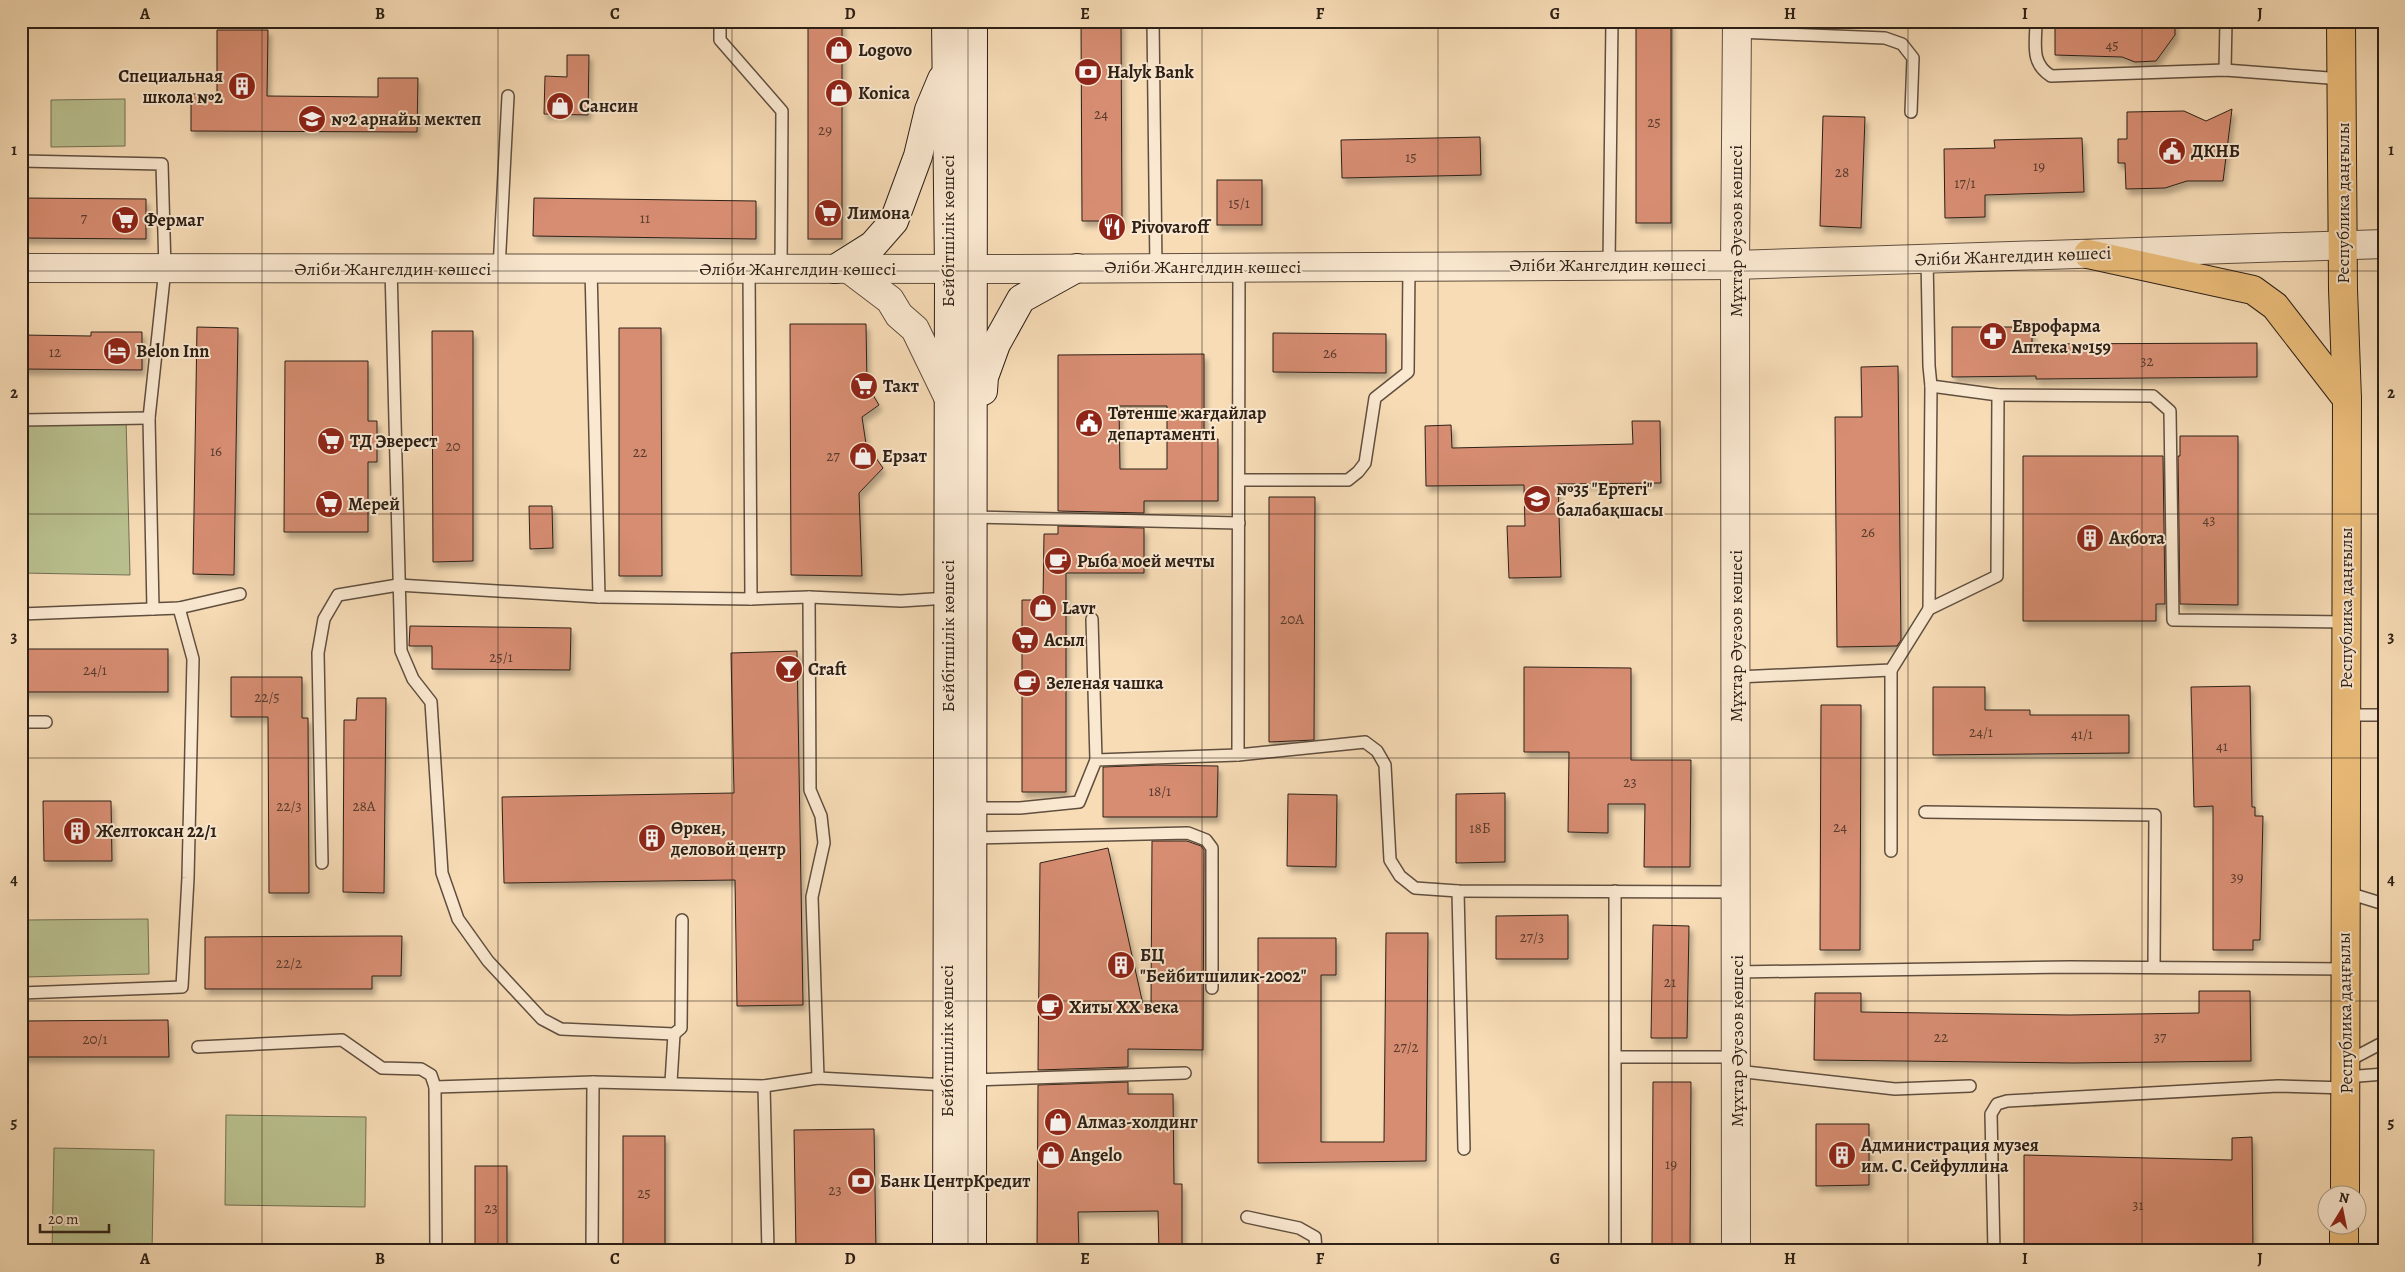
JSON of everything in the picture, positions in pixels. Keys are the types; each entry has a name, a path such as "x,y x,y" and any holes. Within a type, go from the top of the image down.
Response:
{"main road":[{"name":"Республика даңғылы","path":"2341,21 2343,289 2347,399 2344,892 2345,1184"},
{"path":"2088,254 2253,290 2275,306 2347,399"},
{"path":"2344,1234 2344,1251"}],"street":[{"name":"Бейбітшілік көшесі","path":"946,21 947,69 972,454 972,838 960,1082 948,1251"},
{"name":"Бейбітшілік көшесі","path":"972,21 961,269 948,397 948,598 960,1082 972,1251"},
{"name":"Мұхтар Әуезов көшесі","path":"1736,1251 1737,677 1735,264 1737,27"},
{"path":"947,69 929,110 918,156 894,221 873,245 842,269 890,300 899,315 915,329 948,397"},
{"name":"Әліби Жангелдин көшесі","path":"21,268 961,269 1735,264 2384,244"},
{"path":"972,454 980,422 984,377 996,344 1021,299 1077,268"}],"lane":[{"path":"720,21 720,40 782,111 781,269"},
{"path":"1153,21 1156,268"},
{"path":"1609,264 1612,21"},
{"path":"2036,21 2036,61 2042,70 2051,76 2225,70 2342,78"},
{"path":"2225,70 2226,21"},
{"path":"1737,27 1885,38 1902,44 1913,58 1911,112"},
{"path":"499,269 508,96"},
{"path":"21,161 162,164 165,269 149,418 154,609"},
{"path":"1927,258 1931,386 1930,609"},
{"path":"1239,480 1348,480 1358,472 1365,463 1375,398 1408,372 1409,266"},
{"path":"1238,755 1239,267"},
{"path":"391,268 401,651 413,679 431,702 442,873 458,919 488,962 542,1020 561,1029 674,1034 681,1028 682,920"},
{"path":"591,269 599,596"},
{"path":"749,269 751,599"},
{"path":"1931,386 1998,395 2153,396 2170,411 2173,620 2346,622"},
{"path":"1891,851 1891,670 1930,609 1997,576 1998,395"},
{"path":"21,420 149,418"},
{"path":"972,517 1239,523"},
{"path":"322,863 318,653 324,620 338,595 398,584 599,596 751,599 809,597 901,601 948,598"},
{"path":"21,614 179,608 240,594"},
{"path":"809,597 810,790 821,816 824,843 812,898 818,1078"},
{"path":"21,993 182,987 188,878 193,659 179,608"},
{"path":"972,808 1020,808 1079,802 1096,760 1092,619"},
{"path":"1737,677 1891,670"},
{"path":"2345,715 2384,714"},
{"path":"21,722 46,722"},
{"path":"1096,760 1238,755 1365,742 1377,751 1385,765 1390,860 1400,876 1415,888 1458,891 1615,890 1737,892"},
{"path":"1925,812 2154,815 2154,967"},
{"path":"972,838 1188,833 1206,840 1212,848 1212,988"},
{"path":"1615,890 1617,1057 1615,1251"},
{"path":"1458,891 1464,1149"},
{"path":"2344,892 2384,904"},
{"path":"1736,972 2154,967 2344,969"},
{"path":"671,1082 674,1034"},
{"path":"198,1047 342,1040 382,1068 421,1069 431,1075 435,1087 436,1251"},
{"path":"2346,1076 2384,1042"},
{"path":"1617,1057 1737,1064 1895,1089 1970,1086"},
{"path":"435,1087 593,1082 671,1082 764,1086 818,1078 960,1082 1185,1073"},
{"path":"1994,1251 1991,1114 1997,1104 2007,1101 2278,1086 2346,1076 2384,1074"},
{"path":"592,1251 593,1082"},
{"path":"764,1086 768,1251"},
{"path":"1247,1217 1299,1228 1316,1237 1316,1251"}],"green space":[{"path":"125,99 125,146 51,147 51,100"},
{"path":"126,418 130,575 21,573 21,420"},
{"path":"148,919 149,974 24,977 25,920"},
{"path":"226,1115 366,1117 365,1207 225,1205"},
{"path":"54,1148 154,1150 152,1251 52,1251"}],"building":[{"path":"808,21 842,21 842,239 808,239"},
{"path":"1081,21 1121,21 1122,221 1082,221"},
{"path":"1636,21 1671,21 1671,223 1636,223"},
{"path":"2055,21 2175,21 2175,35 2156,61 2135,62 2122,57 2055,55"},
{"name":"Специальная школа №2","path":"217,30 268,30 267,96 378,97 378,78 418,78 417,132 191,131 191,94 217,94"},
{"path":"567,55 589,55 588,115 544,114 545,76 567,77"},
{"name":"ДКНБ","path":"2232,109 2223,181 2187,181 2165,188 2126,189 2125,163 2118,163 2118,139 2127,139 2127,112 2184,111 2206,121"},
{"path":"1823,116 1865,117 1861,228 1820,226"},
{"path":"1480,137 1481,175 1342,178 1341,140"},
{"path":"2082,138 2084,192 1985,195 1985,217 1945,218 1944,149 1995,148 1994,140"},
{"path":"1217,180 1262,180 1262,225 1217,225"},
{"path":"21,198 146,199 146,239 21,238"},
{"path":"534,198 756,201 756,239 533,236"},
{"path":"790,324 866,324 867,385 879,405 862,417 866,444 883,468 859,493 862,576 791,575"},
{"path":"197,327 238,328 234,575 193,574"},
{"path":"1952,327 2032,327 2032,344 2257,343 2257,377 2036,379 2036,376 1952,377"},
{"path":"619,328 661,328 662,576 619,576"},
{"path":"432,331 473,331 473,561 433,562"},
{"path":"91,332 142,332 142,370 21,369 21,335 91,336"},
{"path":"1273,333 1386,334 1386,373 1273,372"},
{"name":"Төтенше жағдайлар департаменті","path":"1204,354 1204,439 1218,439 1218,501 1144,501 1144,513 1058,511 1058,355","holes":["1119,406 1167,406 1167,469 1120,469"]},
{"name":"ТД Эверест","path":"285,361 368,361 368,421 377,421 377,462 368,462 368,532 284,532"},
{"path":"1898,366 1901,640 1897,646 1837,647 1835,417 1862,417 1861,367"},
{"path":"1632,421 1660,421 1661,483 1558,484 1561,577 1509,578 1507,526 1525,526 1524,485 1426,486 1425,426 1451,425 1452,448 1633,444"},
{"path":"2180,436 2238,436 2238,605 2180,604 2178,456 2180,456"},
{"name":"Ақбота","path":"2023,456 2163,456 2165,604 2156,604 2156,621 2023,621"},
{"path":"1269,497 1315,497 1314,740 1269,742"},
{"path":"529,506 552,506 553,548 530,549"},
{"path":"1058,526 1144,528 1144,573 1066,573 1066,792 1022,792 1022,600 1043,600 1044,534 1058,534"},
{"path":"410,626 571,628 570,670 432,669 432,646 409,646"},
{"path":"21,649 168,649 168,692 21,692"},
{"name":"Өркен, деловой центр","path":"797,651 803,1005 737,1006 735,880 504,883 502,797 734,793 731,653"},
{"path":"1524,667 1631,668 1631,760 1691,760 1690,867 1644,867 1645,804 1608,804 1608,833 1568,832 1569,752 1524,752"},
{"path":"231,677 302,677 302,718 308,718 309,893 269,893 268,717 231,717"},
{"path":"2250,686 2252,807 2255,807 2255,816 2263,816 2260,940 2253,940 2253,950 2213,950 2213,806 2194,807 2191,687"},
{"path":"1933,687 1985,687 1985,710 2030,710 2030,715 2129,715 2129,753 1933,755"},
{"path":"357,698 386,698 384,893 343,892 344,720 356,720"},
{"path":"1821,705 1861,705 1860,950 1820,950"},
{"path":"1157,765 1218,766 1217,817 1103,817 1103,767"},
{"path":"1505,793 1505,862 1456,863 1456,794"},
{"path":"1288,794 1337,795 1336,867 1287,866"},
{"name":"Желтоксан 22/1","path":"43,801 111,801 112,861 44,861"},
{"name":"БЦ \"Бейбитшилик-2002\"","path":"1152,841 1187,841 1201,846 1204,850 1203,1050 1128,1049 1128,1067 1038,1070 1040,863 1108,848 1144,1009 1151,1009"},
{"path":"1568,915 1568,959 1496,959 1496,916"},
{"path":"1653,925 1689,926 1687,1038 1651,1038"},
{"path":"1386,933 1428,933 1426,1161 1258,1163 1258,938 1336,938 1336,975 1321,975 1321,1142 1384,1142"},
{"path":"402,936 401,976 372,976 372,989 205,989 205,937"},
{"path":"2199,991 2250,991 2251,1061 2073,1063 1814,1060 1815,993 1861,993 1861,1012 2069,1015 2199,1013"},
{"path":"168,1020 169,1057 21,1057 21,1021"},
{"path":"1128,1082 1128,1094 1173,1094 1174,1184 1182,1184 1182,1251 1159,1251 1158,1211 1078,1212 1079,1251 1037,1251 1038,1085"},
{"path":"1653,1082 1691,1082 1690,1246 1652,1246"},
{"name":"Администрация музея им. С. Сейфуллина","path":"1816,1124 1869,1124 1869,1185 1816,1186"},
{"path":"874,1129 876,1251 796,1251 794,1130"},
{"path":"623,1136 665,1136 665,1251 623,1251"},
{"path":"2252,1137 2253,1251 2024,1251 2024,1155 2232,1160 2232,1138"},
{"path":"475,1166 507,1166 507,1251 475,1251"}],"place":[{"name":"Logovo","path":"839,50"},
{"name":"Halyk Bank","path":"1088,72"},
{"name":"Специальная школа №2","path":"242,86"},
{"name":"Konica","path":"839,93"},
{"name":"Сансин","path":"560,106"},
{"name":"№2 арнайы мектеп","path":"312,119"},
{"name":"ДКНБ","path":"2172,151"},
{"name":"Лимона","path":"828,213"},
{"name":"Фермаг","path":"125,220"},
{"name":"Pivovaroff","path":"1112,227"},
{"name":"Еврофарма Аптека №159","path":"1993,336"},
{"name":"Belon Inn","path":"117,351"},
{"name":"Такт","path":"864,386"},
{"name":"Төтенше жағдайлар департаменті","path":"1089,423"},
{"name":"ТД Эверест","path":"331,441"},
{"name":"Ерзат","path":"863,456"},
{"name":"№35 \"Ертегі\" балабақшасы","path":"1537,499"},
{"name":"Мерей","path":"329,504"},
{"name":"Ақбота","path":"2090,538"},
{"name":"Рыба моей мечты","path":"1058,561"},
{"name":"Lavr","path":"1043,608"},
{"name":"Асыл","path":"1025,640"},
{"name":"Craft","path":"789,669"},
{"name":"Зеленая чашка","path":"1027,683"},
{"name":"Желтоксан 22/1","path":"77,831"},
{"name":"Өркен, деловой центр","path":"652,838"},
{"name":"БЦ \"Бейбитшилик-2002\"","path":"1121,965"},
{"name":"Хиты ХХ века","path":"1050,1007"},
{"name":"Алмаз-холдинг","path":"1058,1122"},
{"name":"Angelo","path":"1051,1155"},
{"name":"Администрация музея им. С. Сейфуллина","path":"1842,1155"},
{"name":"Банк ЦентрКредит","path":"861,1181"}]}
